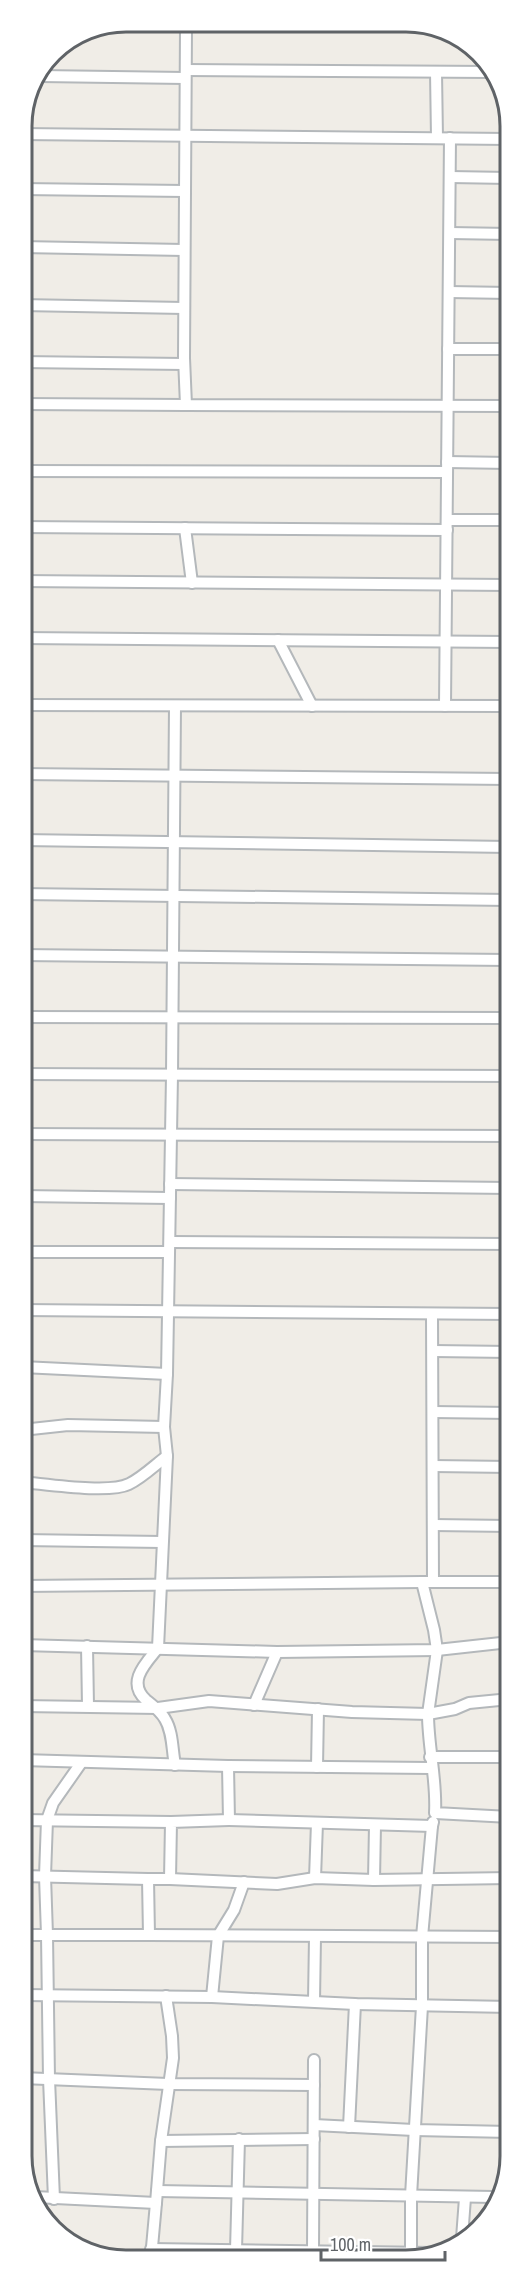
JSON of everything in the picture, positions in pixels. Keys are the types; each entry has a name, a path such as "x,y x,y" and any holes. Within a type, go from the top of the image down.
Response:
{"street":[{"path":"186,32 184,364 186,405"},
{"path":"436,72 437,138"},
{"path":"46,76 483,72"},
{"path":"32,134 500,139"},
{"path":"445,706 450,138"},
{"path":"450,177 500,178"},
{"path":"32,189 185,191"},
{"path":"450,233 500,234"},
{"path":"32,247 184,249"},
{"path":"449,292 500,293"},
{"path":"32,305 184,308"},
{"path":"448,349 500,349"},
{"path":"32,362 184,364"},
{"path":"32,404 500,406"},
{"path":"32,471 447,467 500,464"},
{"path":"32,526 185,528 447,525 500,521"},
{"path":"185,528 192,583"},
{"path":"32,581 500,585"},
{"path":"32,638 500,642"},
{"path":"278,640 312,706"},
{"path":"32,705 500,706"},
{"path":"175,706 173,1017 167,1374 164,1428 167,1456 158,1648 138,1673 137,1683 141,1695 158,1708 168,1724 175,1765"},
{"path":"32,774 500,779"},
{"path":"32,840 500,847"},
{"path":"32,894 500,900"},
{"path":"32,955 500,960"},
{"path":"32,1017 500,1018"},
{"path":"32,1074 500,1076"},
{"path":"32,1134 500,1136"},
{"path":"170,1184 499,1188"},
{"path":"32,1196 170,1198"},
{"path":"32,1252 169,1247 499,1244"},
{"path":"32,1310 499,1314"},
{"path":"411,2250 411,2196 422,2006 422,1937 426,1880 435,1813 428,1714 437,1650 428,1582 433,1525 432,1314"},
{"path":"433,1351 499,1352"},
{"path":"32,1367 167,1374"},
{"path":"433,1412 499,1413"},
{"path":"32,1429 68,1425 164,1428"},
{"path":"32,1483 122,1487 130,1484 167,1456"},
{"path":"433,1466 499,1467"},
{"path":"433,1525 499,1526"},
{"path":"32,1540 162,1542"},
{"path":"32,1586 499,1582"},
{"path":"32,1645 277,1652 437,1650 499,1643"},
{"path":"87,1646 88,1706"},
{"path":"254,1704 277,1652"},
{"path":"32,1706 158,1708 199,1701 428,1714 455,1709 469,1703 499,1700"},
{"path":"316,1767 318,1709"},
{"path":"32,1761 316,1767 499,1758"},
{"path":"54,2199 45,1876 47,1820 53,1803 81,1763"},
{"path":"228,1766 229,1820"},
{"path":"435,1813 499,1816"},
{"path":"32,1820 171,1822 229,1820 432,1826"},
{"path":"170,1879 171,1822"},
{"path":"315,1878 317,1823"},
{"path":"374,1880 375,1825"},
{"path":"32,1876 277,1884 315,1878 374,1880 499,1878"},
{"path":"148,1879 149,1935"},
{"path":"212,1997 218,1936 234,1910 244,1882"},
{"path":"32,1935 499,1937"},
{"path":"314,2001 315,1937"},
{"path":"32,1995 212,1997 355,2004 499,2007"},
{"path":"151,2250 161,2141 173,2058 166,1996"},
{"path":"349,2127 355,2004"},
{"path":"313,2250 314,2060"},
{"path":"32,2078 168,2084 314,2085"},
{"path":"314,2125 499,2132"},
{"path":"236,2250 239,2139"},
{"path":"161,2141 314,2139"},
{"path":"157,2191 489,2197"},
{"path":"42,2198 156,2203"},
{"path":"463,2230 465,2198"}]}
